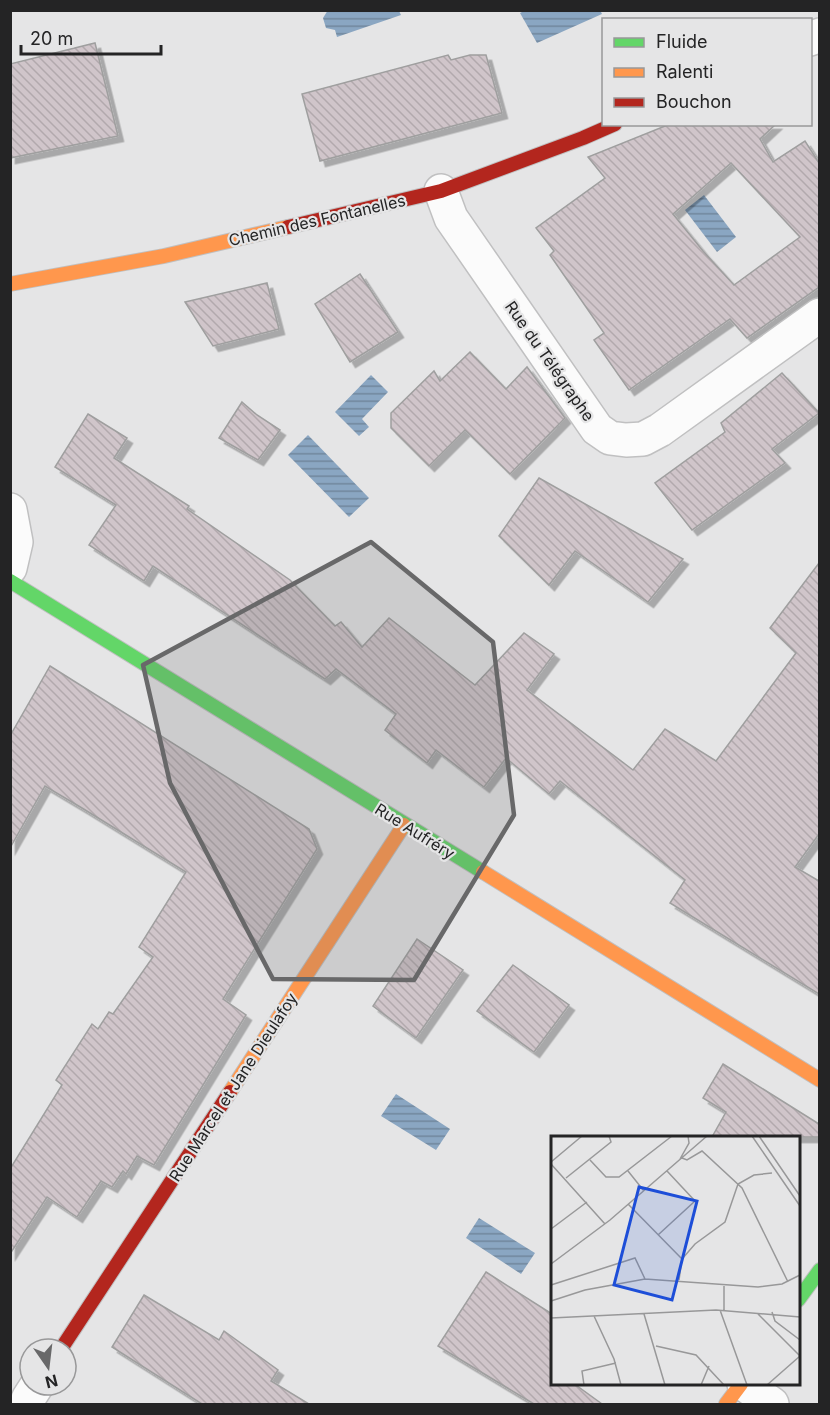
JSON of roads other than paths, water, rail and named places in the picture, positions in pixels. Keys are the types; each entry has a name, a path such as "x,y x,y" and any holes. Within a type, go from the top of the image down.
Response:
{"street":[{"name":"Chemin des Fontanelles","path":"10,284 164,256 441,191 610,126"},
{"name":"Rue du Télégraphe","path":"441,191 451,218 597,429 610,438 643,439 660,430 819,315"},
{"path":"10,510 16,542 10,568"},
{"name":"Rue Aufréry","path":"10,581 819,1080"},
{"name":"Rue Marcel et Jane Dieulafoy","path":"69,1337 404,825"},
{"path":"800,1297 819,1270"},
{"path":"726,1404 741,1385"},
{"path":"746,1385 772,1404"}],"water":[{"path":"328,10 399,11 401,15 337,37 335,30 326,28 323,18"},
{"path":"526,10 600,10 602,14 537,43 520,13"},
{"path":"704,195 736,237 717,252 685,210"},
{"path":"371,375 388,392 362,419 369,427 359,436 335,412"},
{"path":"308,435 369,498 349,517 288,455"},
{"path":"396,1094 450,1129 436,1150 381,1116"},
{"path":"479,1218 535,1253 521,1274 466,1238"}]}
